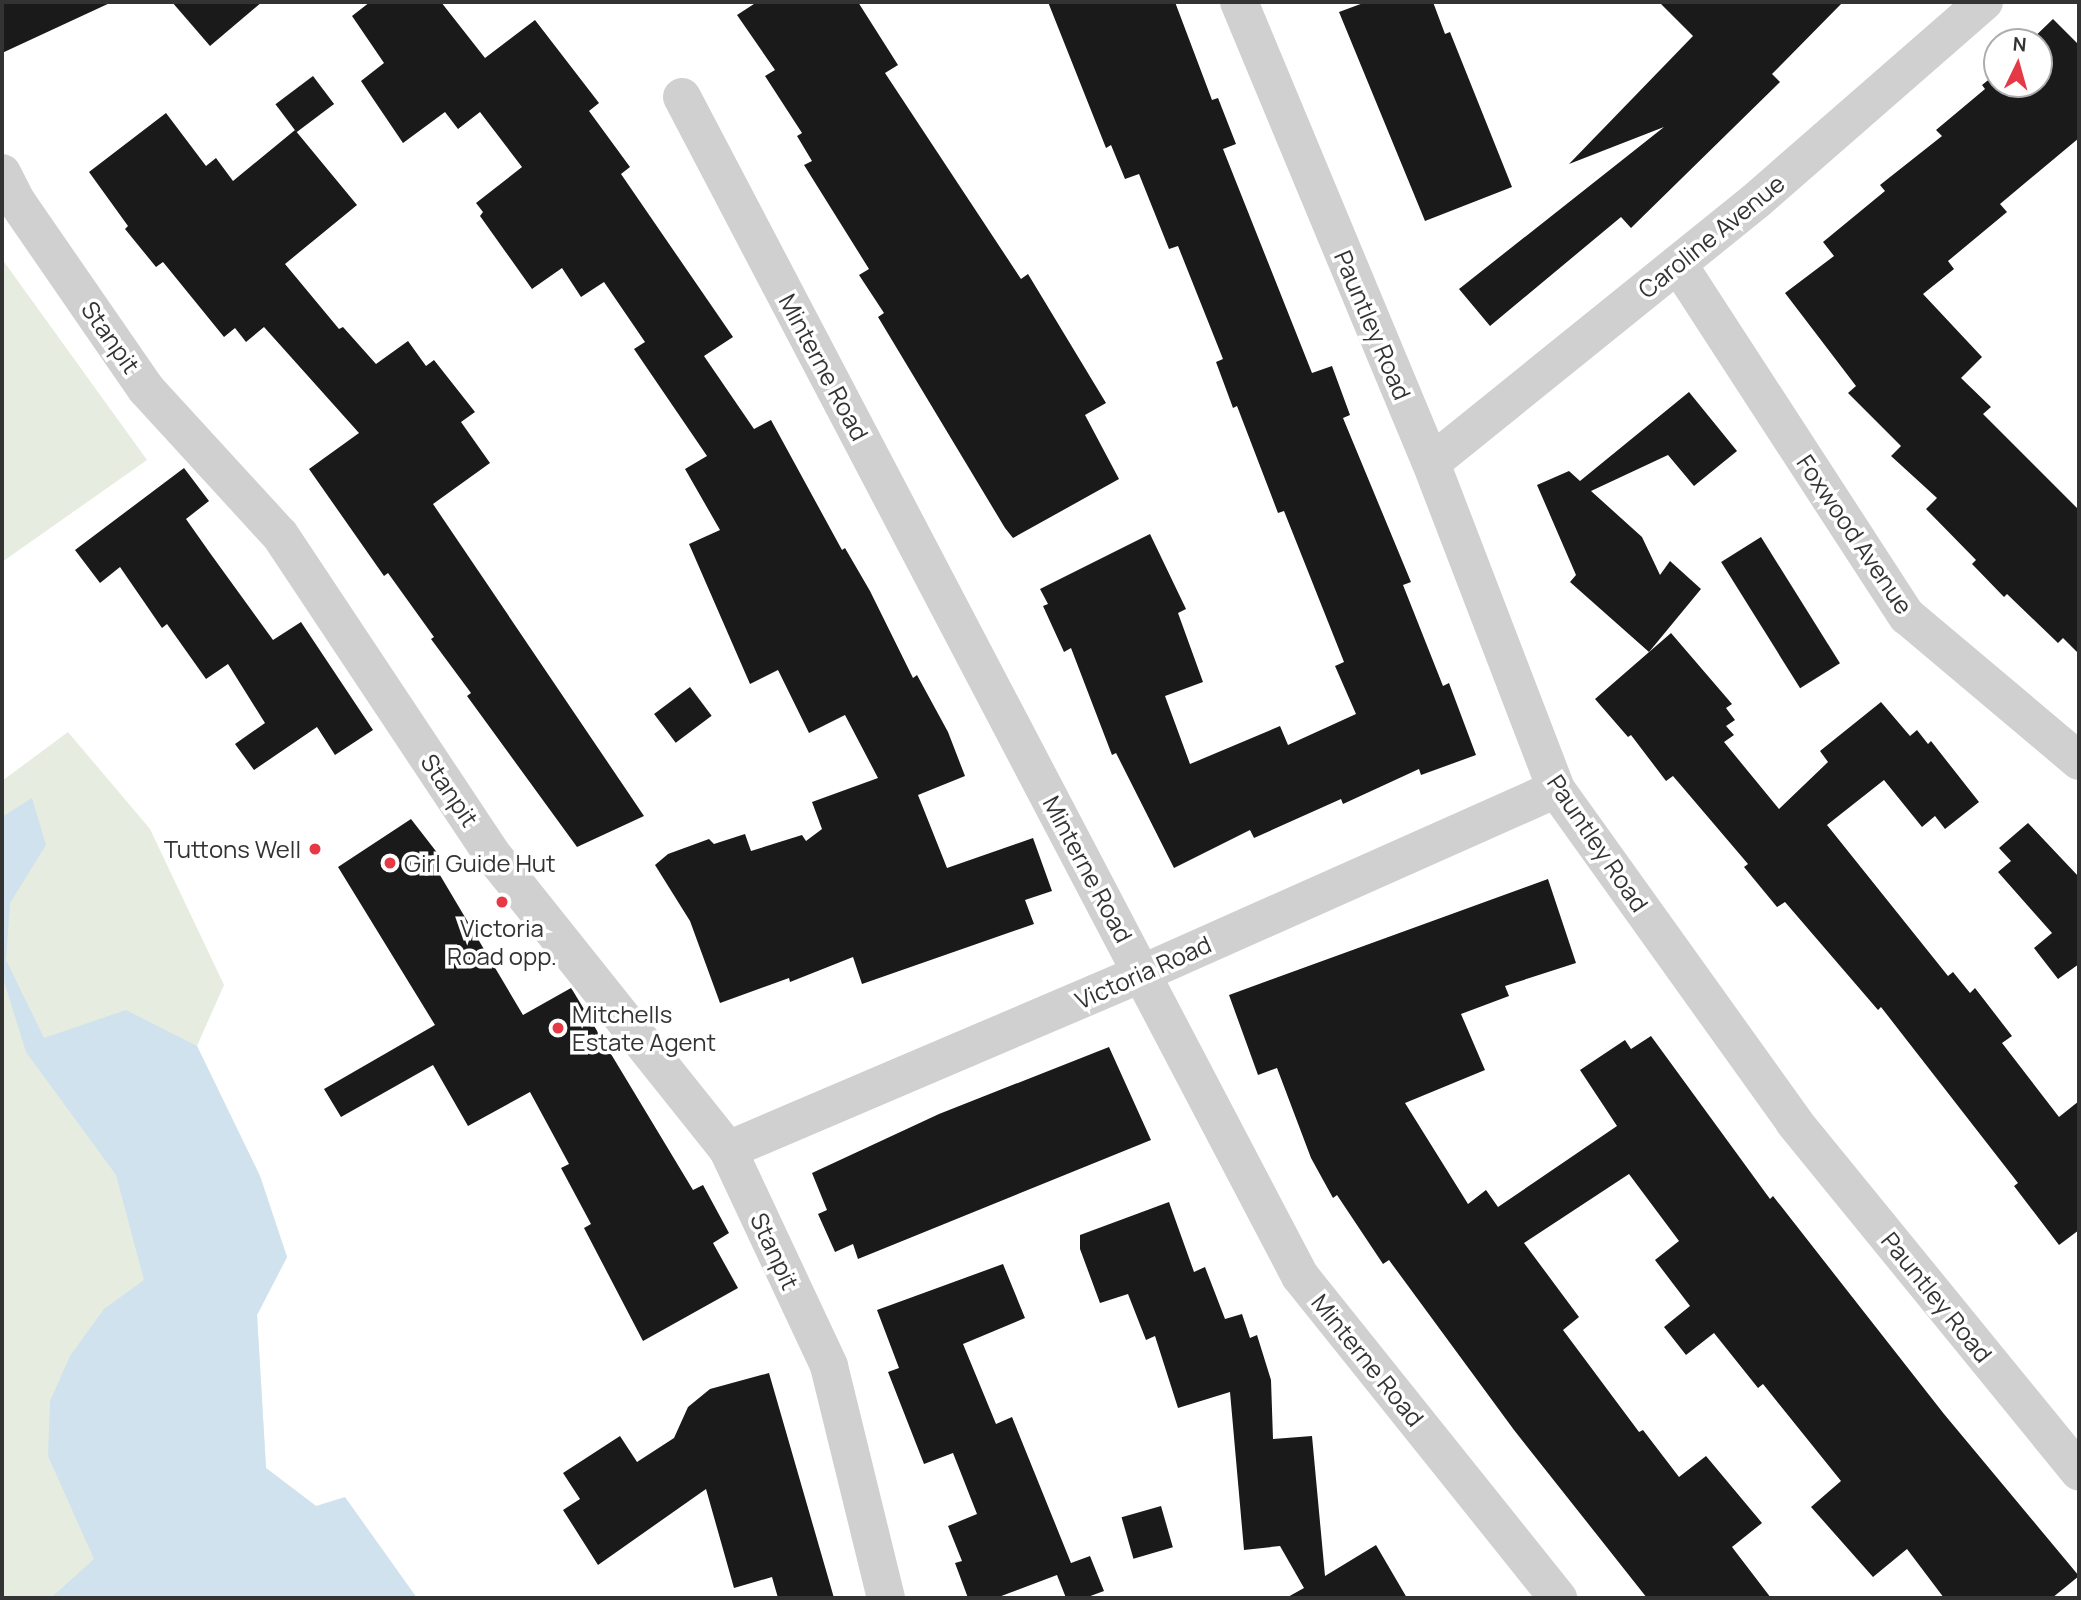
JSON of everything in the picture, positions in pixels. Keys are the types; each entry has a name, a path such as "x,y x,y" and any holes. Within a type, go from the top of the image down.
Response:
{"street":[{"name":"Pauntley Road","path":"1239,2 1431,463 1556,789 1794,1122 2079,1471"},
{"name":"Caroline Avenue","path":"1431,463 1678,264 1984,2"},
{"name":"Minterne Road","path":"682,97 1300,1276 1558,1598"},
{"name":"Stanpit","path":"2,173 17,202 146,389 280,535 491,853 728,1150 829,1366 886,1598"},
{"name":"Foxwood Avenue","path":"1678,264 1907,616 2079,761"},
{"name":"Victoria Road","path":"728,1150 1143,973 1556,789"}],"shaded area":[{"path":"2,259 147,460 2,562"},
{"path":"68,732 150,829 224,985 197,1046 260,1176 287,1257 257,1315 266,1468 316,1506 345,1598 2,1598 2,781"}],"water":[{"path":"32,798 46,845 10,903 6,960 44,1038 126,1010 197,1046 260,1176 287,1257 257,1315 266,1468 316,1506 345,1497 417,1598 51,1598 94,1559 48,1456 50,1401 70,1356 104,1309 144,1280 116,1175 26,1052 2,975 2,817"}],"building":[{"path":"2,2 112,2 2,53"},
{"path":"172,2 262,2 210,46"},
{"path":"370,2 441,2 485,58 535,20 599,103 589,111 630,167 621,174 733,337 704,356 754,429 771,420 842,550 845,548 870,591 913,678 917,675 948,732 965,776 918,795 947,868 1033,838 1052,891 1025,900 1034,924 862,984 853,957 790,982 789,978 720,1003 690,921 655,865 668,854 709,839 714,844 745,834 751,851 802,835 806,841 822,829 812,802 878,778 845,715 809,733 778,670 750,684 689,544 720,530 685,469 707,456 634,349 645,342 604,282 581,297 562,268 532,289 480,216 483,212 476,203 522,167 480,112 458,129 445,112 403,143 361,81 384,63 352,16"},
{"path":"757,2 858,2 898,65 885,73 1021,279 1028,274 1106,403 1085,415 1119,479 1013,538 1005,528 878,317 884,313 859,275 869,269 804,165 812,161 797,136 802,133 765,76 775,70 737,15"},
{"path":"1048,2 1175,2 1212,100 1218,98 1236,144 1223,149 1312,373 1332,366 1350,415 1343,418 1411,582 1403,585 1443,686 1449,683 1476,755 1421,775 1419,769 1343,804 1341,799 1254,838 1250,830 1174,868 1116,753 1112,755 1071,648 1064,652 1043,606 1048,604 1040,589 1150,534 1186,609 1178,613 1203,682 1165,696 1190,764 1280,726 1288,745 1356,714 1335,666 1344,662 1284,511 1278,513 1237,406 1233,408 1216,362 1223,359 1178,246 1169,249 1139,174 1125,179 1111,145 1106,148"},
{"path":"1366,2 1433,2 1445,34 1450,32 1512,187 1425,221 1339,12"},
{"path":"1659,2 1843,2 1772,74 1780,82 1631,228 1621,217 1490,326 1459,289 1664,127 1569,164 1693,36"},
{"path":"2053,19 2079,45 2079,138 2000,204 2007,212 1948,261 1954,269 1923,294 1982,357 1961,378 1991,407 1983,414 2079,510 2079,654 2063,638 2058,643 2007,594 2004,597 1972,564 1976,560 1926,509 1937,498 1891,456 1901,446 1848,393 1856,386 1785,293 1834,256 1823,242 1885,191 1880,185 1942,136 1936,130 1983,91 1983,98 2053,98 2053,28 2044,28"},
{"path":"313,76 334,104 297,132 275,104"},
{"path":"166,113 206,166 216,158 233,181 295,130 357,205 285,264 339,329 343,327 376,364 408,341 426,366 434,360 475,412 461,422 490,463 433,504 644,816 577,847 467,696 471,693 431,639 434,637 388,573 384,576 309,469 359,433 264,327 246,342 235,328 224,337 163,262 156,267 125,229 128,226 89,172"},
{"path":"1689,392 1737,451 1694,486 1668,455 1591,491 1642,537 1660,575 1670,561 1701,589 1649,652 1570,582 1576,575 1537,485 1569,471 1580,481"},
{"path":"184,468 209,501 186,519 210,553 273,640 301,622 373,730 335,755 317,727 254,770 235,744 265,723 228,664 206,679 167,624 162,628 120,567 100,583 75,550"},
{"path":"1761,537 1840,663 1800,688 1721,562"},
{"path":"1671,633 1732,704 1726,708 1735,720 1726,726 1734,735 1724,742 1779,809 1828,762 1820,751 1881,702 1910,736 1917,730 1928,744 1931,741 1979,802 1945,829 1935,816 1922,827 1884,780 1827,825 1948,976 1953,972 1970,993 1975,988 2012,1036 2002,1043 2059,1117 2079,1101 2079,1230 2059,1245 2014,1186 2018,1183 1881,1007 1878,1010 1785,902 1777,907 1744,867 1748,864 1673,776 1666,781 1631,735 1628,737 1595,699"},
{"path":"690,687 712,716 676,743 654,714"},
{"path":"411,819 442,859 434,865 523,1015 571,988 693,1190 703,1185 729,1233 713,1243 738,1288 643,1341 584,1228 591,1224 561,1168 569,1164 530,1092 468,1126 433,1065 341,1117 324,1089 435,1025 338,867"},
{"path":"2028,823 2079,877 2079,964 2058,979 2034,948 2052,933 1998,872 2011,861 1999,848"},
{"path":"1548,879 1576,963 1505,986 1509,996 1461,1014 1485,1070 1405,1103 1468,1204 1486,1190 1498,1207 1617,1126 1580,1070 1625,1040 1631,1049 1651,1036 1770,1199 1773,1196 1944,1414 2079,1576 2052,1598 1944,1598 1907,1549 1873,1577 1811,1507 1841,1481 1763,1384 1758,1388 1714,1333 1686,1355 1664,1327 1690,1306 1655,1260 1679,1241 1629,1174 1524,1243 1579,1317 1563,1330 1639,1432 1643,1430 1679,1477 1706,1456 1762,1523 1732,1547 1771,1598 1647,1598 1514,1430 1389,1260 1383,1264 1337,1195 1333,1198 1311,1158 1277,1068 1258,1075 1229,995"},
{"path":"1109,1047 1151,1140 858,1259 853,1244 835,1252 818,1214 827,1210 812,1173 939,1114"},
{"path":"1169,1202 1194,1272 1205,1267 1225,1319 1242,1314 1250,1338 1257,1335 1271,1380 1273,1439 1312,1436 1325,1576 1376,1545 1407,1598 1286,1598 1304,1588 1280,1546 1244,1550 1230,1392 1178,1408 1155,1336 1146,1340 1128,1294 1100,1303 1080,1249 1080,1235"},
{"path":"1003,1264 1025,1318 963,1344 996,1424 1012,1417 1071,1563 1090,1556 1104,1591 1085,1598 1066,1598 1057,1575 996,1598 968,1598 955,1563 962,1561 948,1526 977,1514 953,1453 924,1464 888,1372 899,1368 877,1310"},
{"path":"769,1373 834,1598 778,1598 772,1577 734,1588 706,1489 598,1565 563,1510 580,1499 563,1473 620,1436 637,1462 674,1438 688,1407 710,1389"},
{"path":"1161,1506 1173,1547 1133,1559 1122,1517"}],"place":[{"name":"Tuttons Well","path":"315,849"},
{"name":"Girl Guide Hut","path":"390,863"},
{"name":"Victoria Road opp.","path":"502,902"},
{"name":"Mitchells Estate Agent","path":"558,1028"}]}
